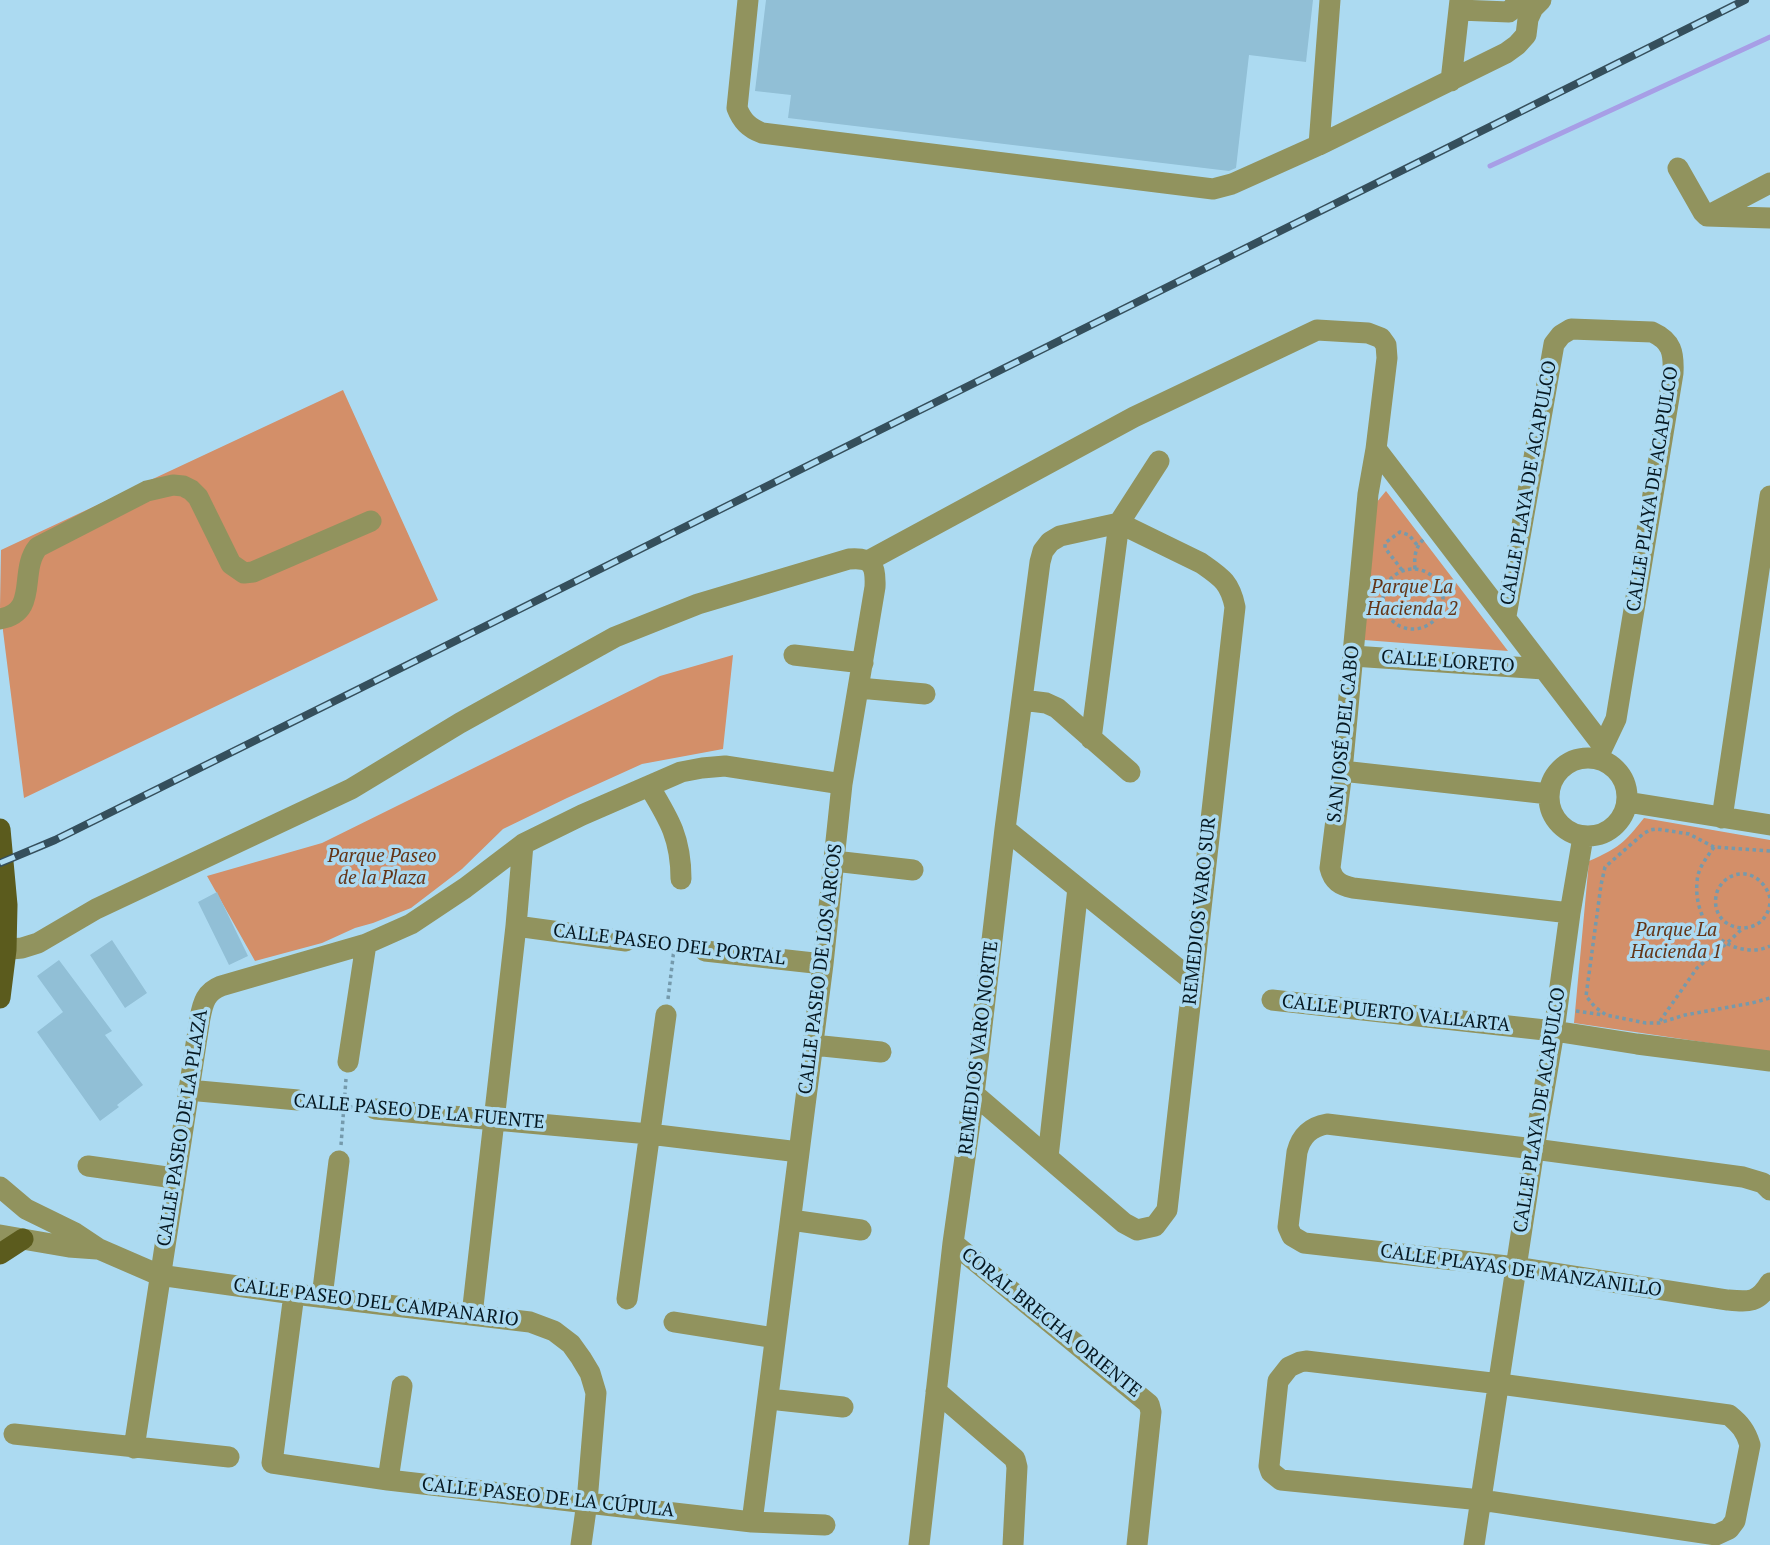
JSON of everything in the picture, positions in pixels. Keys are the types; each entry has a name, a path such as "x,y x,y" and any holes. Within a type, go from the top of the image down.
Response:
{"main road":[{"path":"0,829 7,905 0,998"},
{"path":"0,1254 23,1239"}],"street":[{"path":"748,0 737,108 741,118 752,130 1213,189 1232,184 1319,145 1451,81 1517,46 1526,35 1529,2 1509,12 1460,5 1451,81"},
{"path":"1319,145 1330,0"},
{"path":"1678,168 1707,216 1770,218"},
{"path":"1707,216 1770,183"},
{"name":"CALLE PLAYA DE ACAPULCO","path":"1506,617 1554,344 1561,335 1571,329 1651,332 1658,335 1672,350 1674,359 1616,719 1600,752"},
{"name":"SAN JOSÉ DEL CABO","path":"859,560 1134,417 1317,330 1368,333 1381,338 1386,345 1387,358 1368,494 1342,771 1329,868 1338,883 1353,888 1570,913"},
{"path":"1376,449 1506,617 1600,752 1620,775 1626,788 1627,803 1619,821 1604,834 1583,837 1565,829 1552,814 1549,794 1554,778 1565,766 1600,752"},
{"path":"1091,739 1119,523 1159,461"},
{"path":"0,619 16,614 25,600 32,554 38,547 147,491 173,485 191,490 198,496 231,564 244,573 253,572 371,521"},
{"path":"1722,818 1770,496"},
{"name":"REMEDIOS VARO NORTE","path":"919,1545 953,1243 974,1094 1021,700 1043,551 1060,536 1119,523"},
{"name":"REMEDIOS VARO SUR","path":"1048,1157 1124,1223 1137,1230 1155,1226 1167,1209 1235,607 1225,580 1201,564 1119,523"},
{"path":"3,950 38,943 96,909 351,789 460,723 615,637 698,604 859,560"},
{"name":"CALLE PASEO DE LOS ARCOS","path":"752,1522 823,964 842,784 875,587 876,575 859,560"},
{"path":"794,655 863,663"},
{"name":"CALLE LORETO","path":"1353,656 1544,669"},
{"path":"859,688 925,694"},
{"path":"1021,700 1057,708 1130,772"},
{"name":"CALLE PASEO DE LA PLAZA","path":"134,1448 188,1090 203,1003 208,993 221,986 366,944 411,923 465,888 523,844 681,772 725,766 842,784"},
{"path":"1342,771 1549,794"},
{"path":"649,786 670,820 681,864 681,879"},
{"path":"1627,803 1770,825"},
{"path":"1005,829 1193,981"},
{"name":"CALLE PLAYA DE ACAPULCO","path":"1474,1545 1583,837"},
{"path":"472,1315 523,844"},
{"path":"834,861 913,870"},
{"path":"1048,1157 1078,888"},
{"name":"CALLE PASEO DEL PORTAL","path":"516,926 626,941"},
{"path":"348,1062 366,944"},
{"name":"CALLE PASEO DEL PORTAL","path":"705,951 823,964"},
{"name":"CALLE PUERTO VALLARTA","path":"1272,1000 1554,1031 1770,1061"},
{"path":"627,1299 666,1015"},
{"path":"813,1045 881,1052"},
{"name":"CALLE PASEO DE LA FUENTE","path":"188,1090 298,1100"},
{"path":"974,1094 1048,1157"},
{"name":"CALLE PASEO DE LA FUENTE","path":"375,1109 649,1134 799,1152"},
{"name":"CALLE PLAYAS DE MANZANILLO","path":"1534,1149 1326,1124 1313,1127 1300,1141 1297,1152 1288,1227 1297,1240 1314,1245 1516,1266 1745,1302 1756,1300 1770,1283"},
{"path":"1534,1149 1743,1177 1763,1184 1770,1190"},
{"path":"322,1297 340,1161"},
{"path":"88,1166 174,1178"},
{"path":"0,1187 26,1209 75,1233 99,1249"},
{"path":"791,1220 861,1230"},
{"path":"0,1235 69,1247 99,1249"},
{"name":"CORAL BRECHA ORIENTE","path":"953,1243 1149,1404 1151,1412 1137,1545"},
{"name":"CALLE PASEO DEL CAMPANARIO","path":"99,1249 159,1275 530,1322 554,1331 582,1357 596,1393 581,1545"},
{"name":"CALLE PASEO DE LA CÚPULA","path":"294,1294 272,1463 388,1480 752,1522 825,1525"},
{"path":"674,1322 775,1338"},
{"path":"1306,1361 1500,1384 1729,1415 1747,1433 1750,1445 1735,1521 1729,1529 1716,1535 1481,1500 1287,1482 1274,1475 1269,1466 1278,1381 1289,1367 1295,1364 1306,1361"},
{"path":"388,1480 401,1386"},
{"path":"936,1391 1015,1459 1017,1467 1013,1545"},
{"path":"769,1399 843,1407"},
{"path":"14,1434 229,1457"}],"path":[{"path":"1402,570 1385,548 1385,543 1401,532 1409,535 1418,546"},
{"path":"1415,569 1414,560 1418,546 1427,537"},
{"path":"1415,569 1433,576 1443,593 1443,603 1434,621 1417,629 1407,629 1390,619 1382,601 1383,592 1394,575 1402,570 1415,569"},
{"path":"1606,1015 1586,996 1605,867 1643,834 1657,829 1689,834 1714,846 1770,851"},
{"path":"1714,846 1701,865 1697,891 1699,908 1710,930 1727,944 1745,950 1763,950 1770,946"},
{"path":"1739,874 1748,874 1764,884 1770,901 1765,917 1751,928 1733,927 1719,915 1716,907 1718,889 1723,882 1739,874"},
{"path":"1659,1023 1697,968 1742,929"},
{"name":"CALLE PASEO DEL PORTAL","path":"626,941 705,951"},
{"path":"666,1015 674,948"},
{"path":"1573,1010 1659,1023 1770,998"},
{"path":"340,1161 348,1062"},
{"name":"CALLE PASEO DE LA FUENTE","path":"298,1100 375,1109"}],"green space":[{"path":"343,390 438,600 24,798 0,607 1,550"},
{"name":"Parque La Hacienda 2","path":"1386,491 1508,651 1364,640 1376,503"},
{"name":"Parque Paseo de la Plaza","path":"733,655 723,749 642,764 503,829 462,869 411,908 322,943 255,961 207,876 322,843 660,676"},
{"name":"Parque La Hacienda 1","path":"1644,818 1770,840 1770,1052 1574,1023 1589,861 1620,844"}],"building":[{"path":"766,0 1313,0 1306,62 1249,55 1236,168 1229,171 788,118 791,95 755,91"},
{"path":"217,892 248,956 229,965 198,902"},
{"path":"112,940 147,993 125,1008 90,955"},
{"path":"59,960 112,1031 105,1035 143,1085 100,1121 37,1032 63,1012 37,976"}],"waterway":[{"path":"1490,166 1770,37"}],"railway":[{"path":"0,863 55,840 1745,0"}]}
